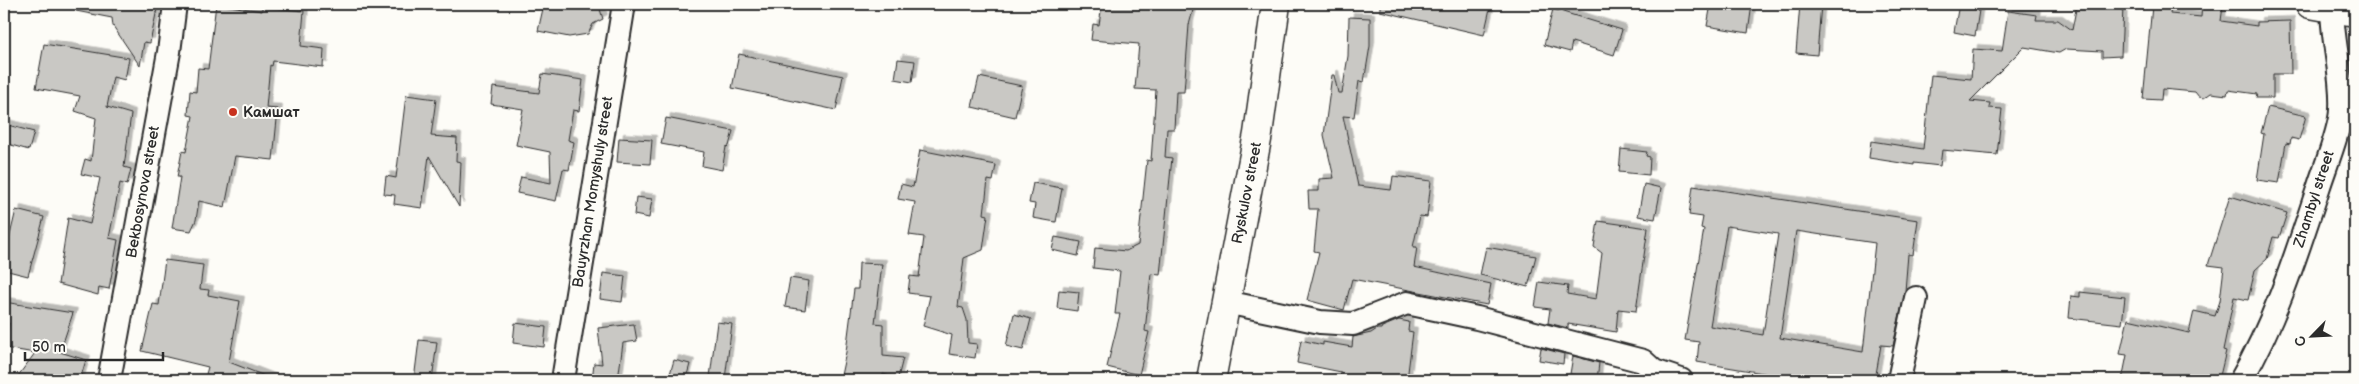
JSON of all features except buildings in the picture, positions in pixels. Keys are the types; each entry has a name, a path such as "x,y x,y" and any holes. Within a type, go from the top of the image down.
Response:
{"main road":[{"name":"Ryskulov street","path":"1211,380 1258,134 1276,4"}],"street":[{"name":"Bekbosynova street","path":"109,380 167,61 175,4"},
{"name":"Bauyrzhan Momyshuly street","path":"564,380 624,4"},
{"name":"Zhambyl street","path":"2240,380 2253,359 2283,290 2327,162 2341,110 2332,30 2327,7"},
{"path":"1900,380 1916,298"},
{"path":"1226,302 1320,322 1353,324 1407,304 1477,318 1626,356 1643,361 1654,371 1681,380"}],"place":[{"name":"Камшат","path":"233,112"}]}
